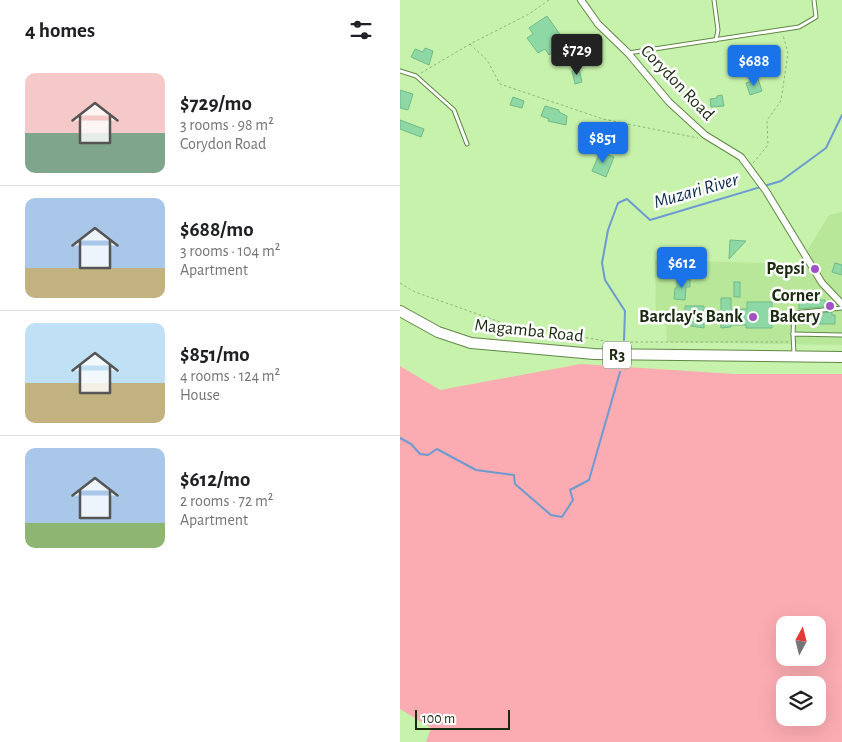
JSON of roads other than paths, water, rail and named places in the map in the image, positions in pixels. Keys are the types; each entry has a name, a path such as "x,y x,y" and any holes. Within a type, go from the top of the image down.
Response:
{"highway":[{"name":"Magamba Road","path":"400,311 438,332 471,343 594,354 842,357"}],"street":[{"name":"Corydon Road","path":"581,0 598,24 628,53 669,102 705,135 741,157 766,191 822,283 842,304"}],"lane":[{"path":"714,0 718,30 716,40"},
{"path":"628,53 799,27 816,16 814,0"},
{"path":"400,71 416,76 454,110 467,144"},
{"path":"794,357 794,313 842,308"},
{"path":"793,334 842,335"}],"waterway":[{"name":"Muzari River","path":"624,340 625,311 605,280 602,263 608,230 618,203 627,199 650,220 781,181 826,148 842,115"},
{"name":"Muzari River","path":"400,438 411,444 420,454 428,455 437,449 476,470 514,475 515,484 551,515 562,517 573,500 570,490 589,480 620,372"}],"place":[{"name":"Pepsi","path":"815,269"},
{"name":"Corner Bakery","path":"830,306"},
{"name":"Barclay's Bank","path":"753,317"}]}
